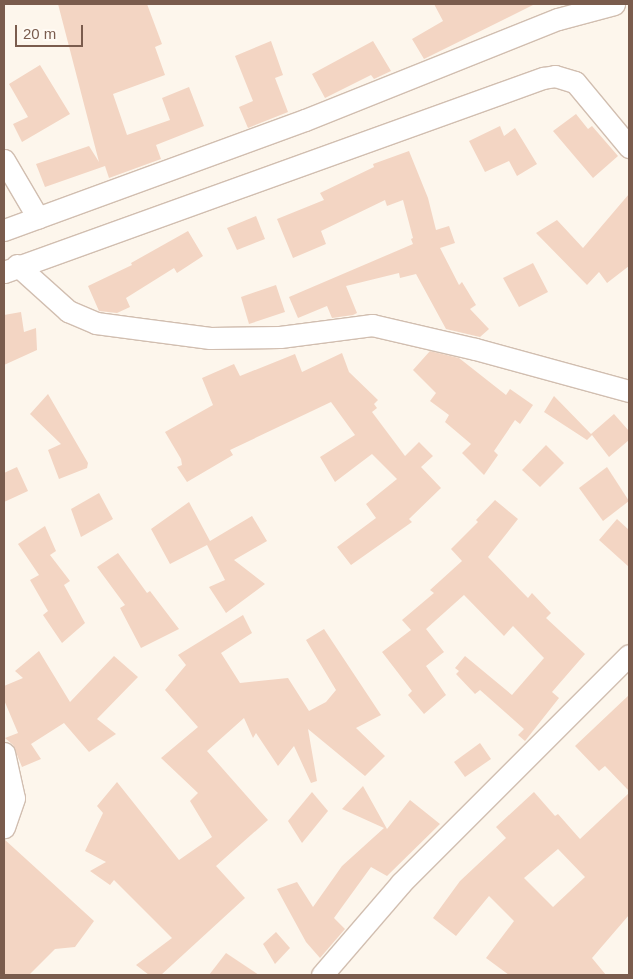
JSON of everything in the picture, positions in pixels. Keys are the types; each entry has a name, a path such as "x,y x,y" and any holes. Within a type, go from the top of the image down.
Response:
{"street":[{"path":"4,230 304,120 553,11 614,4"},
{"path":"10,268 549,77 575,82 629,146"},
{"path":"4,160 38,218"},
{"path":"10,268 68,311 96,322 210,338 280,337 372,325 475,349 629,392"},
{"path":"322,975 401,883 629,655"},
{"path":"4,753 14,798 4,827"}],"building":[{"path":"58,4 147,4 162,44 155,47 165,75 113,94 127,135 170,120 162,98 189,87 204,126 156,145 161,159 109,178 105,166 45,187 36,164 89,146 99,162"},
{"path":"434,4 535,4 424,59 412,39 443,21"},
{"path":"271,41 283,75 275,78 288,112 248,128 239,107 253,101 235,56"},
{"path":"373,41 391,71 374,79 371,75 325,98 312,74"},
{"path":"40,65 70,114 22,142 13,124 28,117 9,84"},
{"path":"576,114 588,129 592,126 618,156 593,178 553,131"},
{"path":"500,126 504,136 515,128 537,164 517,176 509,161 485,172 469,141"},
{"path":"409,151 428,198 436,230 449,226 455,243 440,248 459,285 462,282 476,305 470,309 489,329 480,337 446,329 416,274 400,278 399,273 346,286 357,313 353,315 332,318 327,306 298,318 289,297 413,244 411,239 413,238 403,200 387,206 385,200 321,231 326,244 293,258 277,219 324,200 320,193 374,167 373,164"},
{"path":"629,194 629,266 607,283 599,272 587,285 536,233 557,220 583,248"},
{"path":"256,216 265,239 237,250 227,228"},
{"path":"188,231 203,256 177,273 174,268 126,298 130,307 117,313 99,311 88,286 132,265 131,263"},
{"path":"533,263 548,292 519,307 503,278"},
{"path":"276,285 285,312 249,324 241,297"},
{"path":"21,312 24,332 36,328 37,350 4,365 4,315"},
{"path":"430,351 459,358 506,395 510,389 533,405 520,424 515,420 494,451 498,455 484,475 462,453 471,444 445,422 449,415 430,401 436,393 413,370"},
{"path":"342,353 349,372 378,400 374,404 377,408 372,412 405,456 419,442 433,456 421,467 441,488 409,519 412,522 351,565 337,547 376,518 366,504 397,479 372,454 335,482 320,457 355,435 331,402 230,450 233,455 187,482 177,467 182,465 181,459 165,432 213,405 202,378 234,364 240,376 295,354 302,372"},
{"path":"48,394 88,463 87,468 59,479 48,450 61,444 30,414"},
{"path":"554,396 591,434 614,414 629,431 629,440 609,457 592,435 587,440 544,412"},
{"path":"546,445 564,463 540,487 522,470"},
{"path":"17,467 28,491 4,502 4,473"},
{"path":"607,467 629,501 603,521 579,488"},
{"path":"99,493 113,519 81,537 71,509"},
{"path":"495,500 518,519 488,557 528,598 532,593 551,613 546,618 585,654 552,692 559,698 525,741 518,735 524,729 480,690 475,694 456,674 459,671 455,668 465,656 512,695 544,658 513,626 504,636 464,595 426,629 444,652 426,666 446,695 424,714 408,695 412,691 382,652 411,630 402,620 434,593 430,590 462,561 451,549 478,522 476,520"},
{"path":"189,502 210,541 252,516 267,541 234,560 265,584 226,613 209,587 225,580 207,545 170,564 151,529"},
{"path":"617,519 629,530 629,567 599,540"},
{"path":"45,526 56,551 50,555 70,581 64,585 85,623 62,643 43,615 48,611 30,580 39,575 18,544"},
{"path":"118,553 147,593 150,591 179,629 141,648 120,608 125,605 97,567"},
{"path":"243,615 252,633 221,653 240,683 288,678 309,711 326,702 336,690 306,640 324,629 381,715 356,728 385,756 365,776 308,729 317,781 311,783 294,746 278,766 256,733 253,738 244,718 207,751 268,820 216,866 245,898 161,975 149,975 136,965 172,938 114,880 110,885 90,871 106,862 85,851 103,813 97,806 117,782 179,860 212,837 190,801 198,793 161,758 198,727 165,690 186,665 178,655"},
{"path":"39,651 70,702 114,656 138,677 97,719 116,734 89,752 64,723 31,744 41,759 22,767 13,745 5,738 18,733 4,700 4,686 23,678 15,671"},
{"path":"629,695 629,791 605,766 599,771 575,746"},
{"path":"480,743 491,759 465,777 454,762"},
{"path":"363,786 387,829 410,800 440,824 387,876 371,867 334,918 345,929 320,958 306,942 277,889 297,882 313,907 342,866 384,828 342,809"},
{"path":"312,792 328,811 302,843 288,821"},
{"path":"534,792 555,816 558,814 580,839 629,793 629,915 592,958 606,975 509,975 486,958 514,921 489,896 456,936 433,918 460,881 506,838 496,827","holes":["558,849 585,877 553,907 524,878"]},
{"path":"4,839 94,921 75,947 55,949 29,975 4,975"},
{"path":"276,932 290,948 275,964 263,944"},
{"path":"226,953 259,975 209,975"}]}
